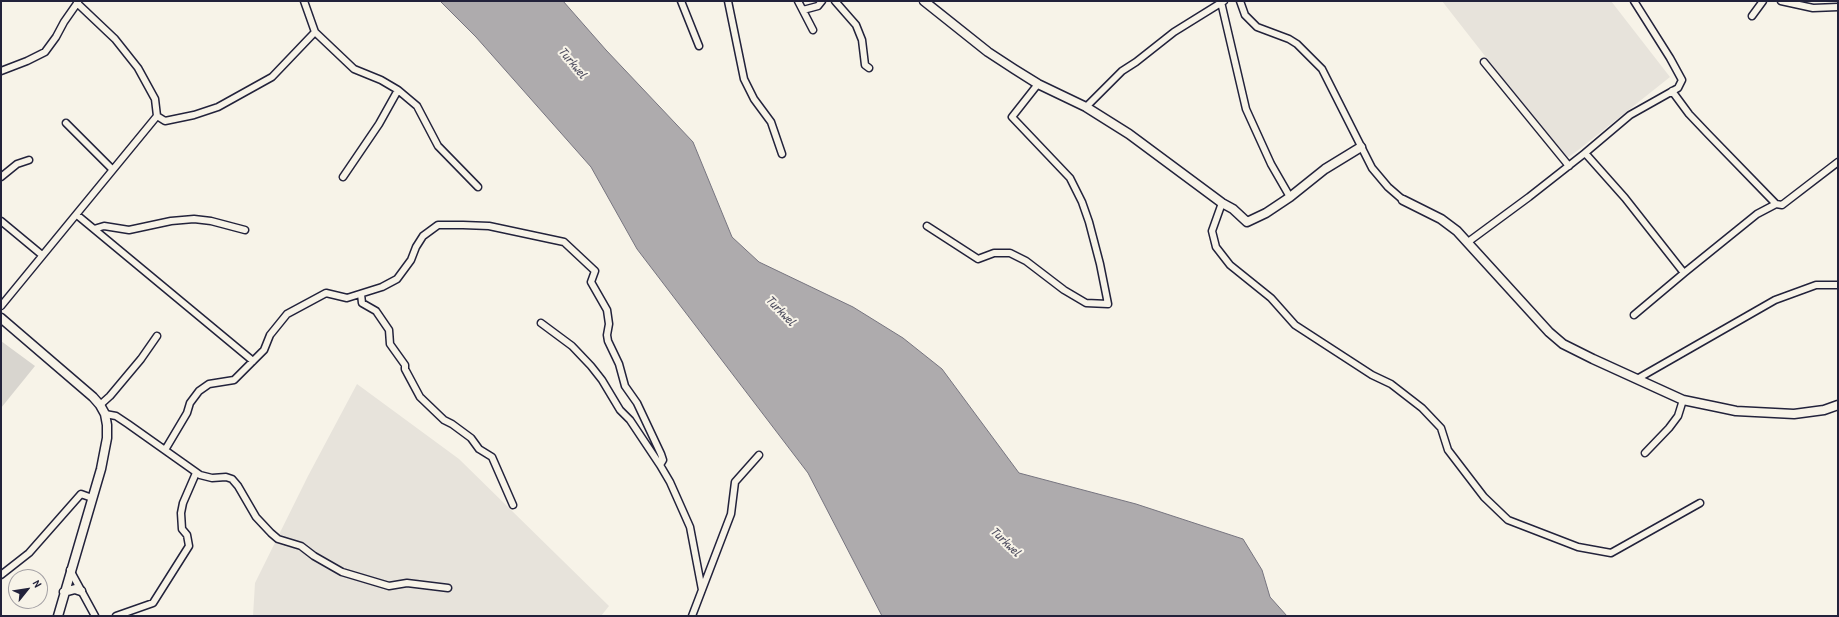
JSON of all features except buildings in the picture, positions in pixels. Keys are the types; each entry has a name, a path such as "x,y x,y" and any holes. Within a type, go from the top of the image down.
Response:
{"street":[{"path":"304,1 315,32 354,69 381,80 398,90 418,106 438,146 478,187"},
{"path":"681,1 699,46"},
{"path":"728,1 744,79 754,99 771,122 782,154"},
{"path":"798,1 813,30"},
{"path":"802,10 818,6 822,1"},
{"path":"834,1 856,25 862,40 865,65 869,68"},
{"path":"924,1 988,52 1038,84 1086,107 1129,134 1222,203 1233,209 1247,222 1266,213 1290,197 1325,169 1361,146"},
{"path":"1240,1 1245,15 1257,27 1298,44 1322,69 1372,168 1388,187 1403,200 1441,219 1468,242 1533,316 1563,344 1683,400 1736,410 1777,413 1807,413 1838,405"},
{"path":"1468,242 1569,166 1630,115 1678,88 1682,80 1679,73 1632,1"},
{"path":"1752,16 1762,1"},
{"path":"1781,1 1812,8 1838,7"},
{"path":"1,70 27,61 45,52 78,2 115,40 138,68 155,99 157,116 1,306"},
{"path":"1086,107 1122,71 1136,62 1174,32 1222,2 1246,109 1271,164 1290,197"},
{"path":"157,116 165,121 172,120 218,107 272,77 315,32"},
{"path":"1484,62 1569,166"},
{"path":"926,226 978,260 994,252 1010,253 1026,261 1064,290 1086,303 1108,304 1100,264 1089,222 1082,202 1070,178 1012,117 1038,84"},
{"path":"343,176 379,124 398,90"},
{"path":"1672,91 1703,129 1776,204 1782,205 1838,162"},
{"path":"66,123 112,169"},
{"path":"1585,153 1625,198 1684,273"},
{"path":"1,177 16,164 29,160"},
{"path":"1222,203 1212,230 1216,247 1230,264 1271,298 1295,325 1372,375 1391,384 1422,408 1441,428 1448,450 1484,497 1508,520 1578,547 1611,553 1700,503"},
{"path":"1634,315 1757,214 1776,204"},
{"path":"77,215 253,361"},
{"path":"94,228 104,226 129,230 171,221 194,219 210,221 245,230"},
{"path":"1,221 42,256"},
{"path":"165,450 187,413 190,403 202,388 209,384 234,380 264,350 270,335 287,314 326,294 347,298 382,287 397,279 412,260 416,247 423,236 438,225 489,226 564,242 595,271 591,282 607,310 609,324 606,335 608,341 619,364 625,386 637,403 661,454 663,460 660,465"},
{"path":"1637,379 1775,300 1816,285 1838,285"},
{"path":"361,294 362,303 376,311 389,330 390,344 405,365 405,369 420,397 444,420 471,438 479,449 492,457 513,505"},
{"path":"1,318 100,404 105,414 107,438 101,469 70,570 58,616"},
{"path":"541,323 572,346 591,366 602,380 620,410 630,420 660,465 670,482 690,527 702,590"},
{"path":"100,404 110,396 141,360 157,336"},
{"path":"1645,453 1669,428 1678,416 1683,400"},
{"path":"105,414 116,416 196,473 208,478 221,476 232,480 238,486 256,517 278,539 301,546 314,556 342,572 389,586 407,583 448,588"},
{"path":"692,616 731,514 735,482 759,455"},
{"path":"116,616 153,603 189,546 187,536 182,529 181,513 183,503 196,473"},
{"path":"1,575 29,553 81,494 92,498"},
{"path":"70,570 94,616"},
{"path":"64,592 75,589 81,591"}],"shaded area":[{"path":"1442,1 1611,1 1670,77 1577,151 1567,158 1564,157"},
{"path":"1,341 35,366 1,408"},
{"path":"357,384 459,459 609,606 601,616 253,616 255,583 308,476"}],"water":[{"name":"Turkwel","path":"440,1 563,1 606,50 693,142 732,237 759,262 853,307 903,338 942,369 1019,473 1136,504 1243,539 1262,570 1270,597 1287,616 882,616 808,473 637,249 591,167 476,37"}]}
